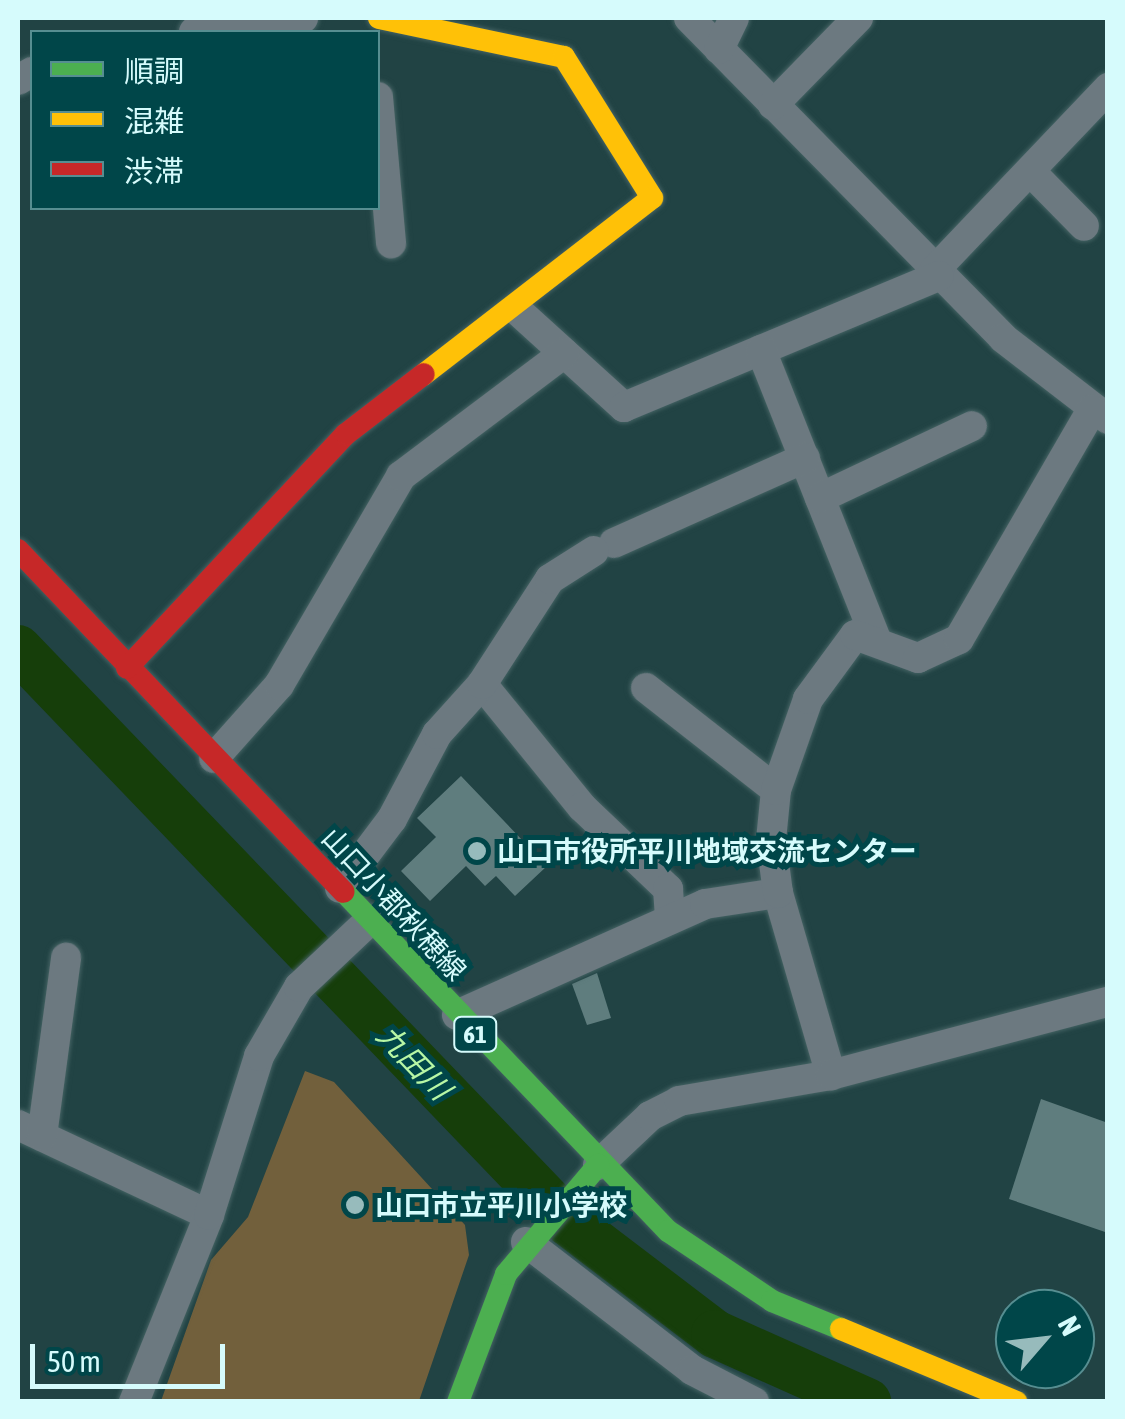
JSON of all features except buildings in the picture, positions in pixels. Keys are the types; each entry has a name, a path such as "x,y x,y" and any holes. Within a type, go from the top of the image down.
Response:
{"main road":[{"path":"126,668 346,434 652,198 564,57 380,18"},
{"name":"山口小郡秋穂線","path":"18,550 457,1015 588,1176 772,1301 1016,1402"},
{"path":"458,1402 529,1238 588,1176"}],"street":[{"path":"210,30 303,18"},
{"path":"688,18 937,274 1100,415 959,639 918,658 854,635 808,699 776,790 770,840 778,893 831,1075"},
{"path":"719,49 734,18"},
{"path":"773,104 858,18"},
{"path":"518,311 624,407 937,274 1108,88"},
{"path":"380,119 391,244"},
{"path":"1032,173 1084,226"},
{"path":"762,350 877,641"},
{"path":"214,758 279,685 401,476 564,353"},
{"path":"820,498 972,426"},
{"path":"340,888 392,819 437,734 482,684 550,579 604,547 804,458"},
{"path":"482,684 582,806 668,889 670,917"},
{"path":"646,688 776,790"},
{"path":"457,1015 670,917 778,893"},
{"path":"134,1402 210,1215 259,1056 299,987 370,920"},
{"path":"66,958 30,1130 210,1215"},
{"path":"588,1176 650,1116 679,1101 831,1075 1108,1002"},
{"path":"529,1238 696,1388 754,1402"}],"shaded area":[{"name":"山口市立平川小学校","path":"305,1071 334,1082 465,1225 469,1255 419,1401 161,1401 211,1260 248,1217"}],"waterway":[{"name":"九田川","path":"18,649 568,1222 715,1334 867,1402"}],"traffic: fast":[{"path":"344,892 668,1231 772,1301 841,1329"},
{"path":"458,1402 506,1274 598,1165"}],"traffic: slow":[{"path":"379,18 564,57 652,198 424,374"},
{"path":"841,1329 1016,1402"}],"traffic: jam":[{"path":"127,668 346,434 424,374"},
{"path":"18,550 344,892"}],"place":[{"name":"山口市役所平川地域交流センター","path":"477,851"},
{"name":"山口市立平川小学校","path":"355,1205"}]}
